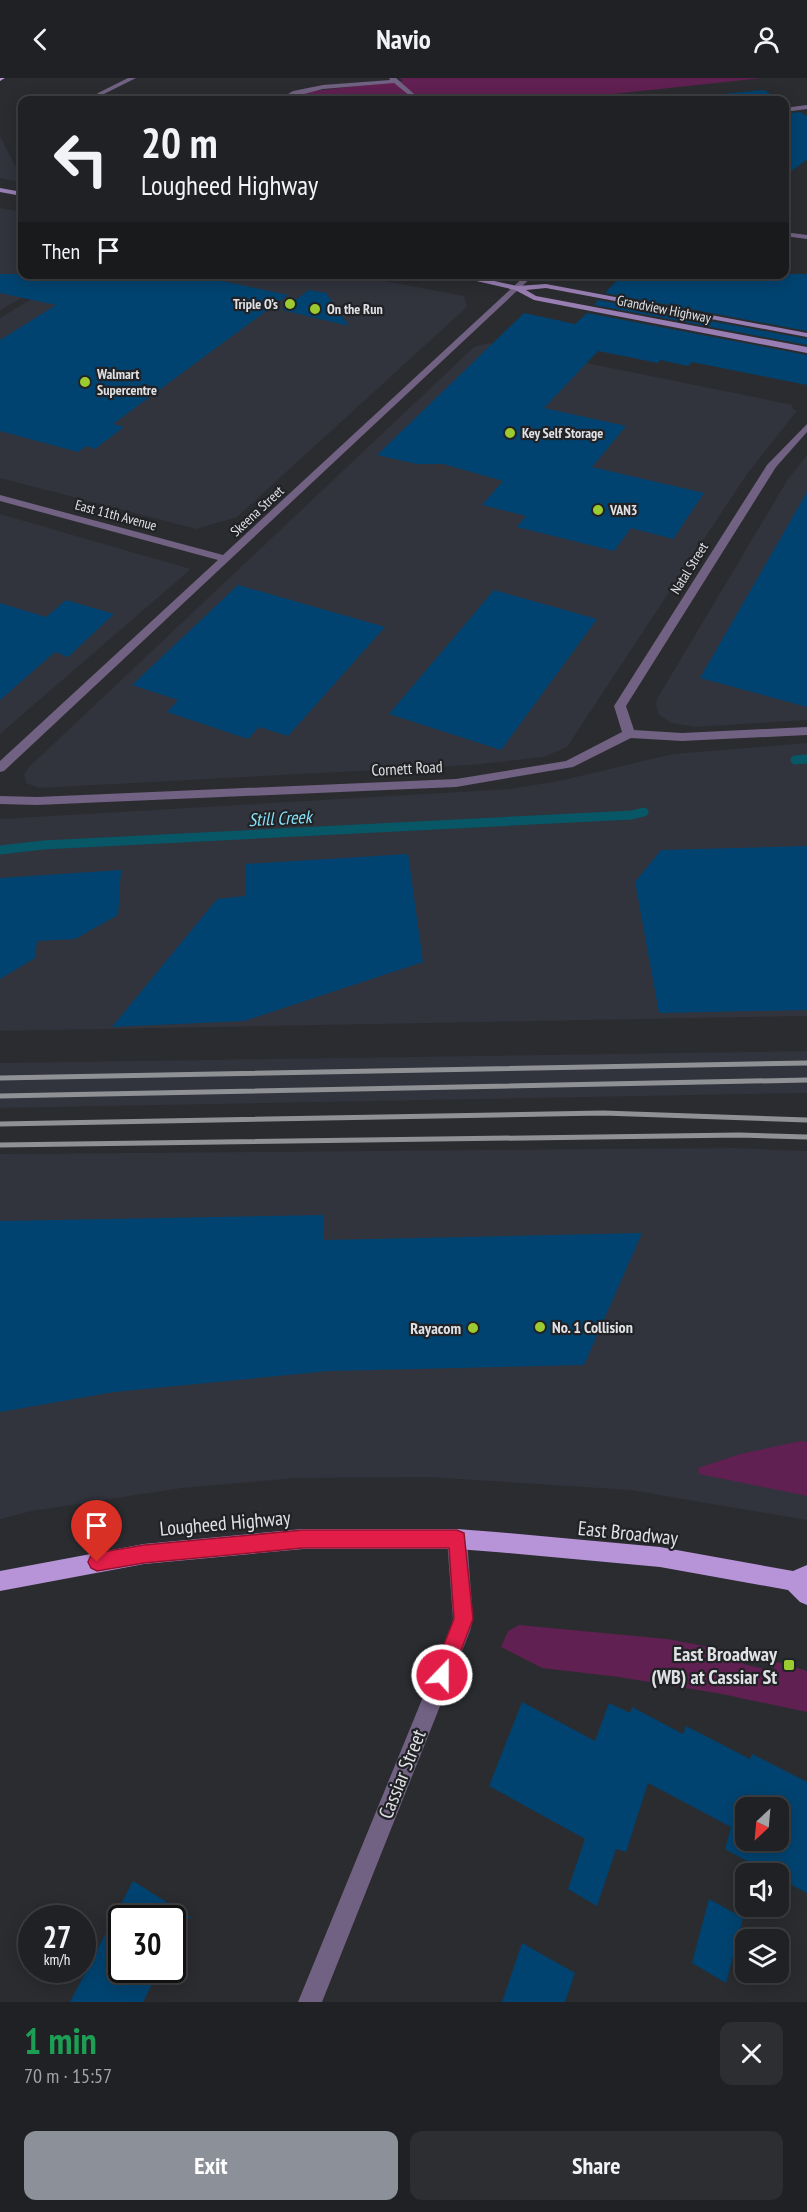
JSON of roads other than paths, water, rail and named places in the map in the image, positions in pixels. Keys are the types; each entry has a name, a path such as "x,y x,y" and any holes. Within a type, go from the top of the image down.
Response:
{"main road":[{"path":"0,190 18,193"},
{"name":"Grandview Highway","path":"474,279 518,288 546,285 807,335"},
{"name":"Grandview Highway","path":"518,288 534,298 807,350"},
{"name":"Lougheed Highway","path":"0,1581 144,1554 303,1539 457,1539"},
{"name":"East Broadway","path":"457,1539 660,1557 802,1584"}],"street":[{"path":"99,96 133,78"},
{"path":"287,96 307,90 394,80 413,96"},
{"path":"789,109 807,107"},
{"path":"789,235 807,237"},
{"name":"Skeena Street","path":"0,768 527,279"},
{"name":"Natal Street","path":"629,734 620,706 772,465 807,427"},
{"name":"East 11th Avenue","path":"0,498 225,559"},
{"name":"Cornett Road","path":"0,800 38,801 456,783 569,764 629,734 682,736 807,731"},
{"name":"Cassiar Street","path":"310,2002 460,1631 463,1619 457,1539"}],"waterway":[{"name":"Still Creek","path":"795,760 807,759"},
{"name":"Still Creek","path":"0,850 43,845 632,815 644,812"}],"railway":[{"path":"0,1078 807,1063"},
{"path":"0,1096 807,1080"},
{"path":"0,1124 603,1113 807,1120"},
{"path":"0,1145 739,1135 807,1137"}],"place":[{"name":"Triple O’s","path":"290,304"},
{"name":"On the Run","path":"315,309"},
{"name":"Walmart Supercentre","path":"85,382"},
{"name":"Key Self Storage","path":"510,433"},
{"name":"VAN3","path":"598,510"},
{"name":"No. 1 Collision","path":"540,1327"},
{"name":"Rayacom","path":"473,1328"},
{"name":"East Broadway (WB) at Cassiar St","path":"789,1665"}]}
